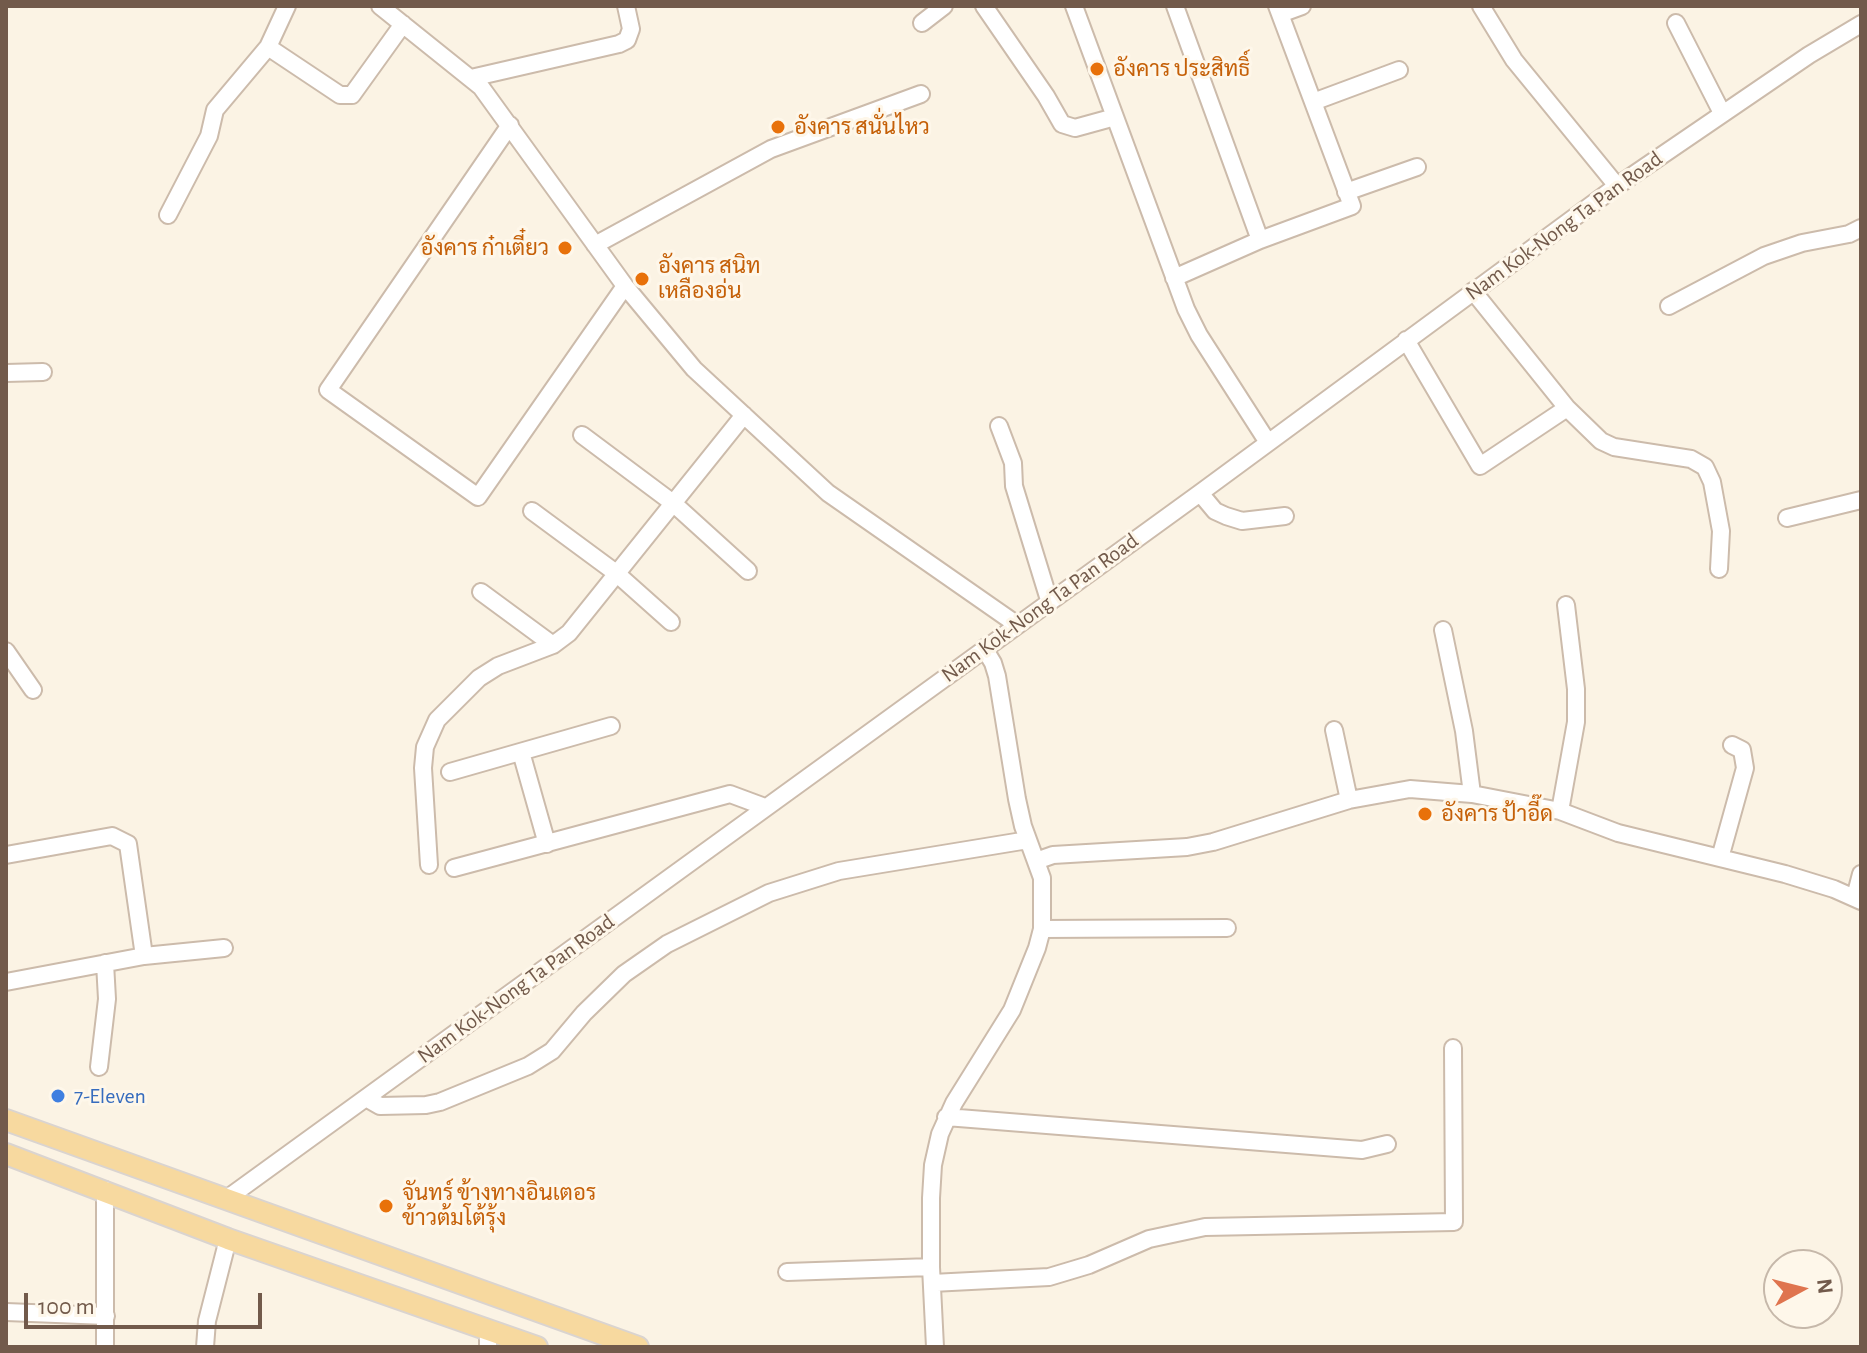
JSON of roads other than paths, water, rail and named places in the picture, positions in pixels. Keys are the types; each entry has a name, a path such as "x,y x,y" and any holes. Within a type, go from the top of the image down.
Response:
{"main road":[{"path":"6,1120 638,1347"},
{"path":"6,1154 488,1338 537,1347"},
{"path":"220,1236 225,1200"}],"street":[{"path":"168,215 209,136 215,110 268,47 287,6"},
{"path":"380,6 471,78 510,125 625,286 694,369 828,493 1016,624"},
{"path":"471,78 619,44 627,40 631,29 626,6"},
{"path":"922,23 944,6"},
{"path":"984,6 1062,124 1075,128 1115,117"},
{"path":"1074,6 1174,278 1199,335 1267,441"},
{"path":"1175,6 1260,240"},
{"path":"1174,278 1260,240 1352,206 1278,10 1302,6"},
{"path":"1481,6 1514,60 1617,186"},
{"path":"1676,23 1722,113"},
{"path":"268,47 346,96 352,95 403,24"},
{"name":"Nam Kok-Nong Ta Pan Road","path":"225,1200 1200,493 1617,186 1809,55 1861,24"},
{"path":"1313,102 1399,70"},
{"path":"595,245 771,149 921,94"},
{"path":"510,125 328,390 478,497 625,286"},
{"path":"1346,192 1417,167"},
{"path":"1669,306 1764,256 1861,228"},
{"path":"1473,291 1567,408 1601,441 1614,447 1691,459 1705,467 1712,482 1721,531 1719,569"},
{"path":"1406,340 1480,466 1567,408"},
{"path":"6,373 43,372"},
{"path":"429,865 423,768 425,747 437,720 479,678 498,666 553,645 569,633 744,415"},
{"path":"999,426 1013,463 1014,486 1049,600"},
{"path":"582,435 673,503 748,571"},
{"path":"1200,493 1215,511 1242,521 1285,516"},
{"path":"1787,518 1861,500"},
{"path":"532,511 616,573 671,622"},
{"path":"481,592 553,645"},
{"path":"1560,811 1576,722 1576,689 1566,605"},
{"path":"1443,630 1464,731 1472,794"},
{"path":"935,1347 931,1275 933,1165 946,1117 1012,1010 1042,929 1044,894 1017,799 997,676 984,648"},
{"path":"6,651 33,690"},
{"path":"450,772 611,726"},
{"path":"1334,730 1349,800"},
{"path":"1720,858 1745,768 1742,750 1732,745"},
{"path":"521,752 547,844"},
{"path":"1036,861 1053,855 1187,847 1213,842 1349,800 1410,789 1472,794 1560,811 1618,833 1785,874 1858,899 1861,874"},
{"path":"454,868 730,794 765,807"},
{"path":"6,855 112,836 128,844 144,956"},
{"path":"366,1098 380,1106 440,1102 528,1066 552,1051 584,1013 624,974 667,944 769,893 839,871 1028,840"},
{"path":"1042,929 1227,928"},
{"path":"6,982 144,956 224,948"},
{"path":"99,1067 107,999 105,963"},
{"path":"787,1272 1049,1277 1089,1265 1149,1239 1205,1227 1454,1222 1453,1048"},
{"path":"946,1117 1362,1150 1387,1144"},
{"path":"105,1190 105,1347"},
{"path":"205,1347 220,1236"},
{"path":"6,1312 106,1316"}],"place":[{"name":"อังคาร ประสิทธิ์","path":"1097,69"},
{"name":"อังคาร สนั่นไหว","path":"778,127"},
{"name":"อังคาร ก๋าเตี๋ยว","path":"565,248"},
{"name":"อังคาร สนิท เหลืองอ่น","path":"642,279"},
{"name":"อังคาร ป้าอี๊ด","path":"1425,814"},
{"name":"7-Eleven","path":"58,1096"},
{"name":"จันทร์ ข้างทางอินเตอร ข้าวต้มโต้รุ้ง","path":"386,1206"}]}
